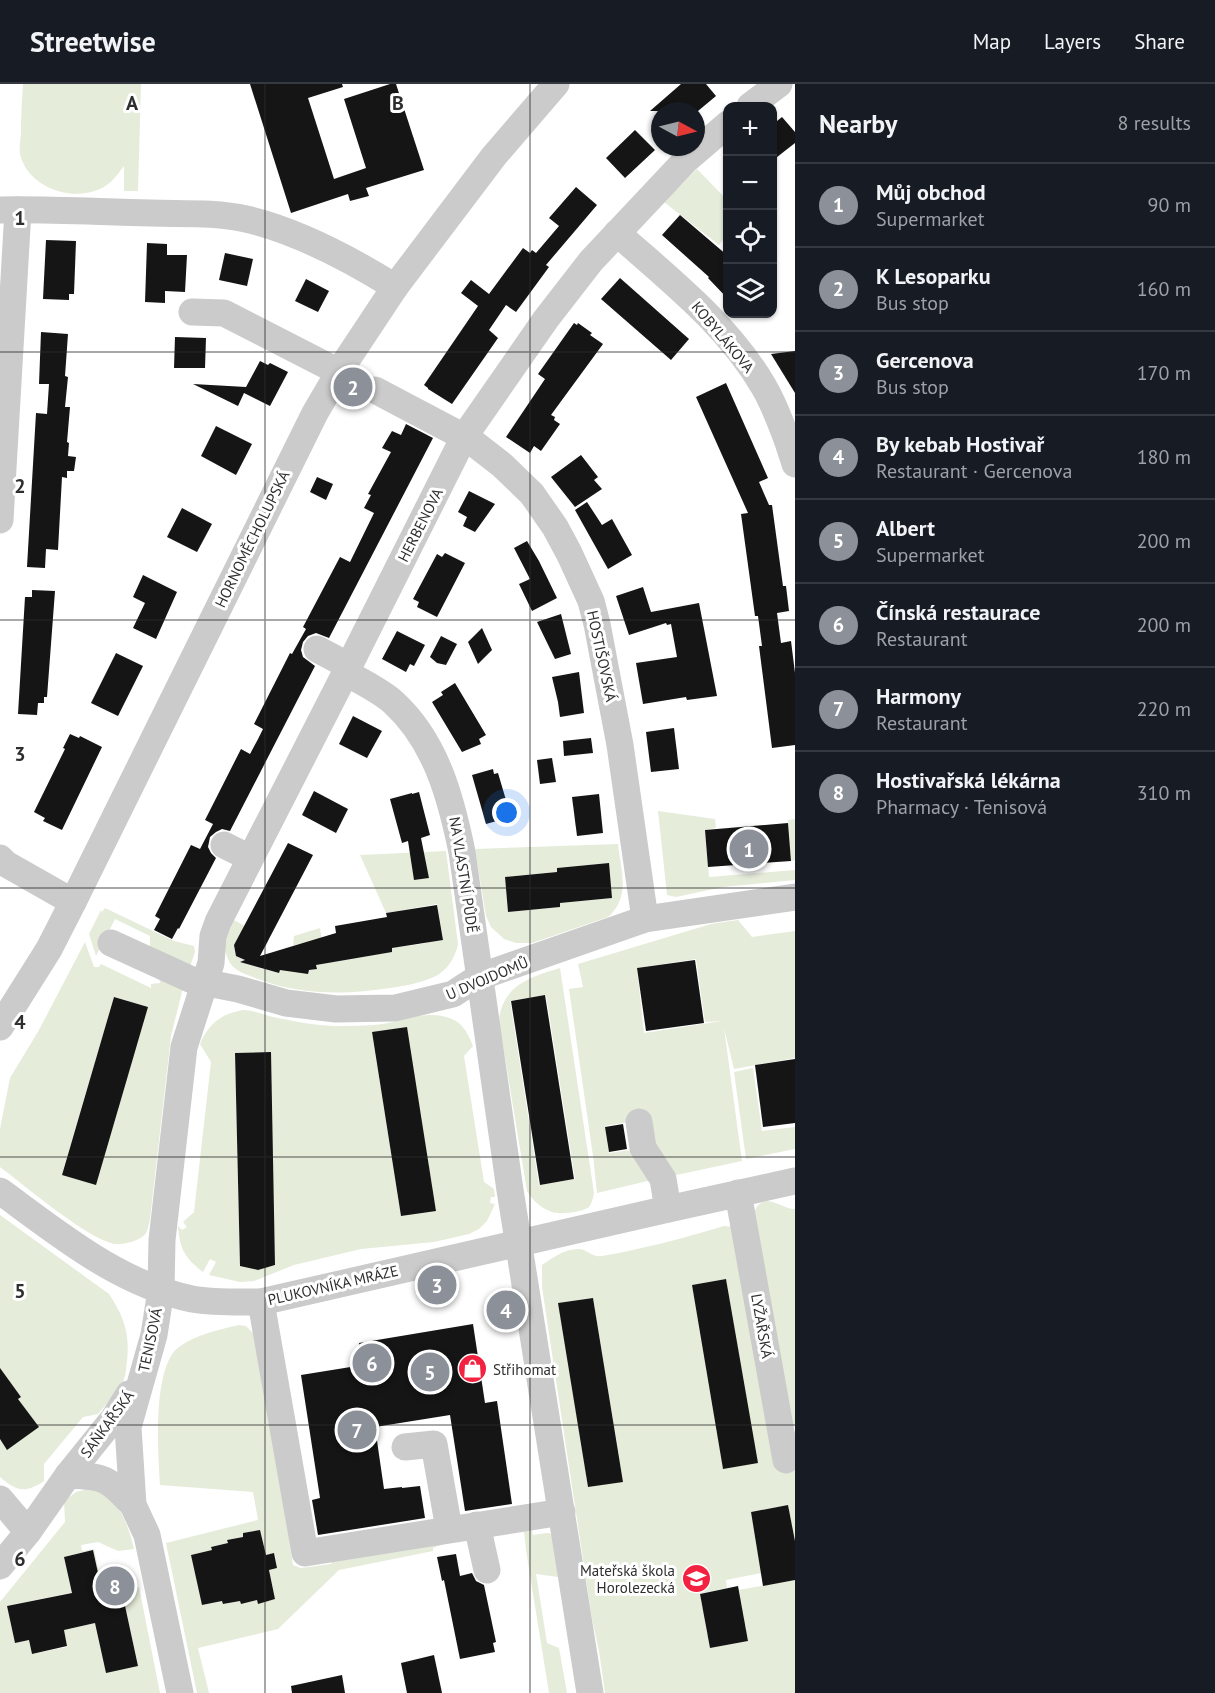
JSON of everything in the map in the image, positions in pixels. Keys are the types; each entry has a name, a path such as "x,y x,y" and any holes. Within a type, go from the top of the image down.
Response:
{"street":[{"name":"HORNOMĚCHOLUPSKÁ","path":"0,1027 49,949 315,412 395,287 494,156 556,84"},
{"path":"755,102 779,84"},
{"name":"HERBENOVA","path":"204,982 211,963 213,936 218,922 464,437 546,319 591,261 686,160 723,128"},
{"path":"0,520 9,210 212,215 247,219 281,230 331,251 395,287"},
{"name":"KOBYLÁKOVA","path":"617,233 688,296 739,351 764,387 780,420 794,460"},
{"path":"192,312 224,313 339,372"},
{"name":"HOSTIŠOVSKÁ","path":"375,390 476,444 502,465 532,494 555,527 569,553 591,602 597,624 620,745 645,919"},
{"name":"NA VLASTNÍ PŮDĚ","path":"317,649 383,695 414,725 439,769 451,802 462,852 508,1178 590,1693"},
{"path":"224,845 250,858"},
{"path":"0,858 6,864 73,902"},
{"name":"U DVOJDOMŮ","path":"111,943 192,980 238,989 286,1003 336,1009 395,1008 453,994 479,977 645,919 795,897"},
{"name":"TENISOVÁ","path":"180,1693 147,1535 133,1505 128,1427 154,1335 161,1290 162,1240 184,1047 204,982"},
{"path":"639,1122 643,1148 663,1179 668,1209"},
{"name":"PLUKOVNÍKA MRÁZE","path":"0,1191 94,1258 123,1275 191,1299 212,1302 261,1302 795,1181"},
{"name":"LYŽAŘSKÁ","path":"738,1193 786,1460"},
{"path":"261,1302 305,1553 562,1512"},
{"name":"SÁŇKAŘSKÁ","path":"0,1566 114,1418 144,1370"},
{"path":"405,1448 434,1444 449,1529"},
{"name":"SÁŇKAŘSKÁ","path":"68,1475 105,1479 133,1505"},
{"path":"0,1499 28,1532"},
{"path":"477,1525 488,1570"}],"green space":[{"path":"23,84 141,84 138,191 124,191 124,166 107,185 89,193 64,193 52,189 32,176 20,154"},
{"path":"697,169 723,196 723,240 719,245 664,202"},
{"path":"658,811 715,819 716,828 705,830 709,877 795,870 795,880 723,887 676,897 667,895"},
{"path":"795,819 795,860 791,861 788,820"},
{"path":"618,844 623,883 620,901 608,917 532,943 516,943 504,939 491,927 486,916 475,849","holes":["608,863 612,898 560,903 560,907 508,912 505,877 557,872 557,868"]},
{"path":"446,851 458,944 453,959 443,971 418,983 401,986 357,992 323,992 274,984 242,973 230,963 225,946 232,919 269,939 267,946 241,932 234,946 238,948 237,956 256,967 278,973 280,969 317,968 312,941 293,946 294,936 320,928 324,952 362,957 392,951 391,948 422,944 443,938 437,904 386,913 360,855","holes":["425,861 429,878 414,880"]},
{"path":"105,908 174,941 194,946 195,952 171,1036 150,1219 146,1233 141,1238 119,1244 105,1241 74,1223 0,1167 0,1129 10,1078 39,1030 85,942 94,967 99,967 101,964 151,988 151,984 160,983 159,973 150,969 150,936 115,919 96,956 89,934 101,910 102,912","holes":["114,997 148,1007 62,1175"]},
{"path":"738,920 752,937 795,931 795,1058 734,1069 724,1028 742,1161 667,1177 641,1120 605,1126 609,1153 638,1149 656,1179 597,1193 569,989 583,987 578,964 711,924","holes":["696,959 705,1022 722,1021 644,1033 637,968"]},
{"path":"560,968 594,1193 589,1207 565,1213 555,1213 544,1208 527,1191 499,1021 501,1009 512,991 529,979","holes":["546,995 575,1179 539,1185 510,1001"]},
{"path":"247,1010 292,1021 333,1026 383,1024 427,1015 442,1016 458,1023 465,1030 473,1046 464,1056 484,1182 494,1189 495,1197 491,1197 490,1203 495,1204 487,1221 479,1229 469,1234 434,1242 361,1249 294,1265 254,1281 240,1282 209,1275 216,1262 210,1259 203,1272 188,1258 182,1247 178,1226 182,1230 187,1227 183,1222 194,1212 211,1062 200,1044 212,1025 222,1017","holes":["406,1027 436,1210 401,1216 372,1033","270,1052 275,1266 262,1265 262,1269 258,1270 253,1269 252,1265 240,1266 235,1053"]},
{"path":"753,1068 762,1131 795,1127 795,1149 746,1159 734,1072"},
{"path":"765,1201 795,1209 795,1427 788,1422 754,1212 758,1205"},
{"path":"0,1215 109,1294 119,1310 128,1342 124,1379 113,1397 98,1414 83,1417 44,1464 44,1481 26,1489 16,1488 0,1477 0,1439 7,1449 38,1427 18,1399 21,1397 0,1370"},
{"path":"724,1226 733,1227 795,1459 795,1541 788,1505 751,1512 761,1573 726,1580 727,1588 700,1594 710,1648 748,1641 738,1590 795,1580 795,1693 605,1693 542,1287 542,1265 570,1250 580,1249 596,1256 602,1256 648,1247","holes":["726,1279 757,1462 723,1468 692,1285","593,1298 623,1481 588,1487 559,1303"]},
{"path":"239,1325 246,1326 253,1333 270,1416 293,1565 301,1568 331,1564 333,1558 451,1541 433,1548 433,1551 339,1570 278,1629 198,1648 209,1693 197,1693 166,1543 258,1520 253,1492 160,1485 158,1433 161,1391 164,1372 170,1357 179,1347 200,1336","holes":["260,1530 266,1555 275,1554 277,1568 269,1570 275,1599 258,1603 257,1600 241,1604 240,1601 224,1604 222,1601 203,1605 192,1555 212,1550 211,1547 228,1543 227,1540 243,1537 243,1533"]},
{"path":"88,1489 107,1497 114,1503 125,1520 134,1549 118,1551 98,1542 81,1545 82,1551 94,1549 101,1581 121,1576 124,1591 139,1587 160,1693 0,1693 0,1602 65,1522 64,1501 76,1492","holes":["93,1550 100,1582 119,1579 138,1666 95,1623 64,1630 67,1647 32,1654 29,1640 15,1643 7,1606 84,1590 71,1588 64,1557"]},
{"path":"531,1526 533,1535 552,1534 566,1578 536,1574 547,1643 559,1648 567,1693 549,1693 526,1550 524,1531"}],"building":[{"path":"250,84 342,84 343,87 308,98 334,179 366,168 344,99 396,84 424,170 366,188 369,196 350,201 348,194 291,213"},
{"path":"681,84 706,84 716,96 705,105 705,102 660,102"},
{"path":"782,117 795,132 795,143 777,157 777,156 777,121"},
{"path":"635,130 651,146 651,154 625,178 606,158"},
{"path":"576,187 597,205 546,265 549,267 516,312 506,305 489,330 498,338 452,404 428,389 424,385 478,306 461,293 471,280 489,294 523,248 530,253 532,250 536,253 559,226 549,218"},
{"path":"680,215 723,252 723,294 709,277 662,235"},
{"path":"46,240 76,241 74,294 69,294 69,300 43,299"},
{"path":"147,243 167,244 167,255 187,255 185,292 165,291 165,303 145,302"},
{"path":"225,253 253,259 247,286 219,280"},
{"path":"620,278 689,339 671,360 601,299"},
{"path":"306,279 329,291 318,312 295,301"},
{"path":"574,323 577,325 578,323 592,333 590,335 603,344 551,415 560,424 541,451 534,446 530,453 506,437 545,379 538,374"},
{"path":"41,332 68,334 65,407 70,407 67,442 69,443 68,456 76,457 74,471 67,471 67,478 62,477 58,550 46,549 45,568 27,567 36,413 47,414 49,384 39,384"},
{"path":"175,337 206,338 205,368 174,368"},
{"path":"795,351 795,393 771,354"},
{"path":"260,361 288,372 270,406 244,393 238,406 193,384 246,387"},
{"path":"726,383 768,478 759,482 769,505 772,505 783,586 786,586 789,611 777,613 781,643 791,641 795,673 795,745 772,748 759,646 762,646 758,616 755,616 741,514 748,513 696,397"},
{"path":"406,424 433,438 329,638 316,633 308,636 303,642 301,650 303,657 315,666 230,831 222,829 210,837 208,847 216,858 172,939 154,930 160,919 155,916 191,845 200,849 213,824 205,820 241,749 250,754 257,741 263,729 254,724 290,653 292,654 306,629 303,627 340,557 350,562 374,513 364,508 371,495 368,494 391,452 382,448 392,431 401,435"},
{"path":"216,426 252,444 236,475 201,456"},
{"path":"581,455 598,477 594,480 602,489 575,507 551,477"},
{"path":"317,477 333,484 326,500 310,492"},
{"path":"469,491 495,504 475,532 463,526 467,517 458,512"},
{"path":"587,502 602,525 612,519 632,555 608,569 575,510"},
{"path":"182,508 212,524 197,552 167,537"},
{"path":"527,541 557,598 532,611 519,584 530,579 514,548"},
{"path":"445,553 465,563 437,617 417,607 419,602 413,599 437,554 442,557"},
{"path":"143,575 177,592 156,639 133,628 145,603 133,597"},
{"path":"643,587 651,612 699,603 717,696 687,700 686,697 643,704 636,663 677,657 671,624 666,623 629,635 616,596"},
{"path":"32,590 55,591 47,697 44,697 44,703 38,703 37,715 18,714 25,597 32,597"},
{"path":"561,614 571,654 555,659 537,622"},
{"path":"482,628 492,650 478,664 468,642"},
{"path":"397,631 425,645 414,666 410,664 406,672 382,659"},
{"path":"441,636 457,644 446,665 437,663 430,657"},
{"path":"116,653 143,666 118,716 91,703"},
{"path":"579,672 584,713 560,717 552,677"},
{"path":"455,683 486,735 479,739 481,744 462,752 432,702 443,695 441,692"},
{"path":"353,716 382,731 367,758 339,744"},
{"path":"674,728 679,769 651,772 646,732"},
{"path":"70,734 79,738 80,736 102,747 62,830 43,821 45,818 34,812"},
{"path":"591,738 593,753 564,756 563,741"},
{"path":"552,758 556,782 540,784 537,760"},
{"path":"493,769 494,774 498,773 511,817 486,824 472,775"},
{"path":"314,791 348,809 336,833 302,815"},
{"path":"419,792 430,835 421,838 429,878 414,880 408,841 402,843 390,799"},
{"path":"599,794 603,833 577,836 572,797"},
{"path":"788,823 791,861 708,867 705,830"},
{"path":"288,843 313,855 260,956 336,933 335,926 387,917 386,913 437,905 443,940 392,948 392,952 316,965 317,969 309,970 308,974 280,970 279,973 240,962 245,960 236,956 234,945"},
{"path":"609,863 612,898 560,903 560,907 508,912 505,877 557,872 557,868"},
{"path":"695,960 704,1023 646,1031 637,968"},
{"path":"545,995 574,1179 540,1185 511,1001"},
{"path":"114,997 148,1007 96,1185 62,1175"},
{"path":"407,1027 436,1211 401,1216 372,1032"},
{"path":"271,1052 275,1265 258,1270 240,1266 235,1053"},
{"path":"795,1059 795,1123 763,1127 755,1065"},
{"path":"623,1124 627,1149 609,1152 605,1127"},
{"path":"726,1279 758,1463 723,1469 692,1285"},
{"path":"593,1298 623,1482 588,1487 558,1303"},
{"path":"473,1324 485,1403 497,1401 512,1504 465,1511 450,1415 375,1427 384,1489 420,1486 425,1518 318,1535 312,1500 320,1498 301,1375 363,1365 359,1343"},
{"path":"0,1368 21,1397 18,1399 39,1427 7,1450 0,1439"},
{"path":"788,1505 795,1541 795,1580 763,1586 751,1512"},
{"path":"260,1530 266,1555 274,1553 277,1568 269,1570 275,1599 258,1604 257,1600 241,1604 240,1601 223,1604 222,1601 202,1605 191,1555 212,1550 211,1547 228,1543 227,1540 243,1537 243,1533"},
{"path":"93,1550 100,1582 119,1578 138,1666 106,1673 95,1623 64,1630 67,1646 32,1654 29,1640 15,1643 7,1606 72,1593 64,1557"},
{"path":"456,1554 460,1576 472,1573 476,1581 484,1585 496,1642 493,1643 495,1652 460,1659 437,1557"},
{"path":"738,1586 748,1641 710,1648 700,1594"},
{"path":"434,1655 442,1693 407,1693 401,1663"},
{"path":"342,1675 345,1693 292,1693 291,1686"}],"place":[{"name":"K Lesoparku","path":"353,387"},
{"name":"Můj obchod","path":"749,849"},
{"name":"Gercenova","path":"437,1285"},
{"name":"By kebab Hostivař","path":"506,1310"},
{"name":"Čínská restaurace","path":"372,1363"},
{"name":"Střihomat","path":"472,1369"},
{"name":"Albert","path":"430,1372"},
{"name":"Harmony","path":"357,1430"},
{"name":"Mateřská škola Horolezecká","path":"696,1579"},
{"name":"Hostivařská lékárna","path":"115,1586"}]}
